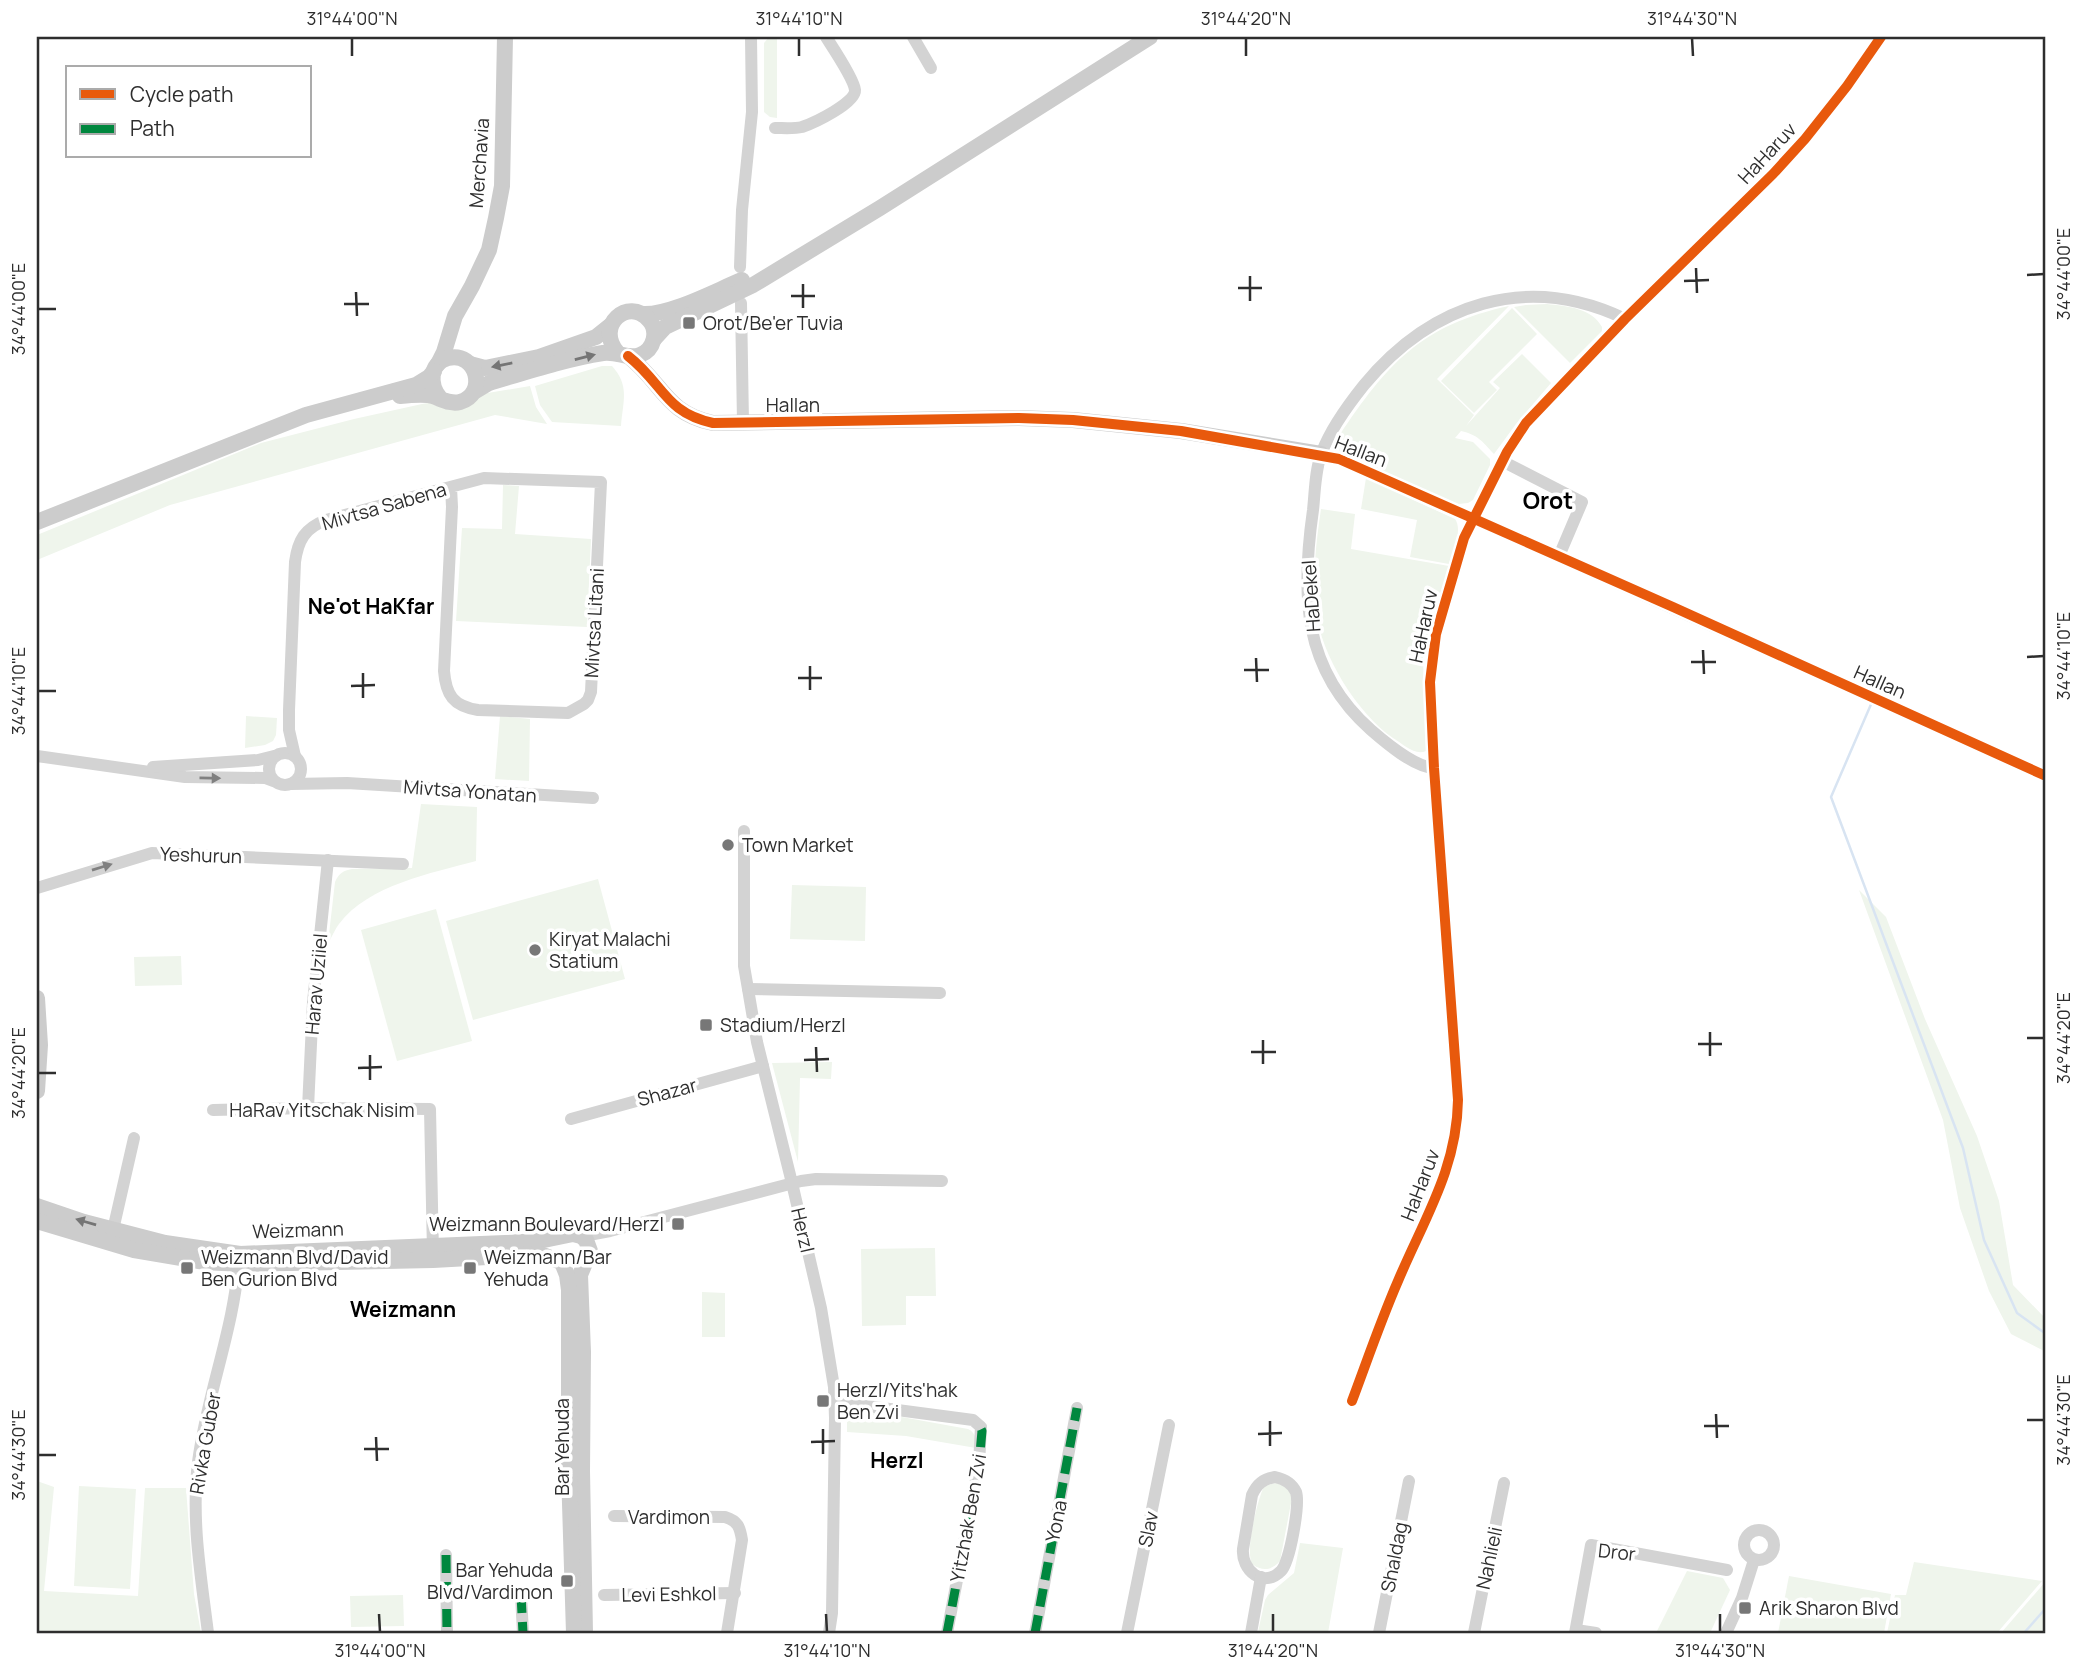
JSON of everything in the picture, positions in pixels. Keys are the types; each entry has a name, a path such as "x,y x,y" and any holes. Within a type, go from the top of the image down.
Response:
{"street":[{"name":"Merchavia","path":"436,367 444,352 451,325 489,250 496,218 502,186 505,37"},
{"path":"740,267 742,209 752,112 751,37"},
{"path":"775,128 802,127 854,98 853,83 826,37"},
{"path":"913,37 931,68"},
{"path":"356,402 414,395 440,398 454,403 469,398 481,386 590,356 639,356 665,327 753,285 1150,37"},
{"name":"HaHaruv","path":"1352,1401 1397,1283 1437,1199 1457,1131 1458,1100 1430,682 1433,650 1458,554 1473,517 1502,461 1526,423 1625,319 1754,193 1805,139 1881,37"},
{"path":"37,522 306,415 416,385 450,358 485,368 539,357 596,337 611,325 615,318 628,312 650,314 673,308 748,278 880,208"},
{"path":"1321,454 1346,408 1379,368 1415,338 1447,318 1474,306 1500,299 1547,296 1588,304 1625,319"},
{"path":"741,303 743,423"},
{"path":"642,314 652,324 647,358 654,381"},
{"path":"451,325 454,346 477,377 474,392"},
{"path":"611,325 610,339 623,354"},
{"name":"HaIlan","path":"623,354 645,370 669,401 691,417 713,423 1018,418 1073,420 1181,431 1321,454 1356,466 1473,517 2046,776"},
{"path":"436,367 432,385 440,398"},
{"name":"HaDekel","path":"1321,454 1306,566 1310,629 1316,649 1337,691 1354,714 1376,735 1413,761 1423,767 1434,768"},
{"path":"1502,461 1582,502 1559,556"},
{"name":"Mivtsa Sabena","path":"297,758 289,730 295,562 302,537 314,525 471,481 497,478 601,482"},
{"name":"Mivtsa Litani","path":"451,487 444,671 447,691 460,705 478,710 558,713 576,709 588,699 591,692 601,482"},
{"name":"Mivtsa Sabena","path":"275,756 283,742 289,710"},
{"path":"37,756 93,765 185,777 265,778 283,785 298,779 301,769 297,758 286,752 258,760 170,766 93,765"},
{"path":"274,781 268,767 275,756"},
{"name":"Mivtsa Yonatan","path":"297,758 318,775 348,783"},
{"name":"Mivtsa Yonatan","path":"291,784 348,783 593,798"},
{"name":"Herzl","path":"744,831 744,966 763,1066 793,1182 830,1357 834,1404 832,1613 829,1633"},
{"name":"Yeshurun","path":"37,888 152,853 403,864"},
{"name":"Harav Uziiel","path":"308,1108 313,1002 328,860"},
{"path":"748,989 940,993"},
{"path":"37,998 40,1045 37,1091"},
{"name":"Shazar","path":"571,1119 763,1066"},
{"name":"HaRav Yitschak Nisim","path":"214,1110 430,1109 433,1253"},
{"path":"113,1230 134,1138"},
{"name":"Weizmann","path":"433,1253 539,1241 570,1234 594,1234 793,1182 816,1179 942,1181"},
{"name":"Weizmann","path":"37,1206 113,1230 239,1259"},
{"name":"Weizmann","path":"37,1221 104,1242 163,1256 205,1262 433,1253 540,1254 561,1263"},
{"name":"Weizmann","path":"588,1257 598,1242 620,1228"},
{"path":"570,1234 579,1235 586,1240 588,1257 575,1268 561,1263 556,1250 558,1242 570,1234"},
{"name":"Bar Yehuda","path":"585,1633 580,1275 588,1257"},
{"name":"Rivka Guber","path":"208,1633 194,1508 203,1435 237,1291 239,1259"},
{"name":"Bar Yehuda","path":"561,1263 567,1275 569,1290 574,1633"},
{"name":"Yitzhak Ben Zvi","path":"834,1404 973,1420 981,1427 979,1464 947,1633"},
{"name":"Yona","path":"1035,1633 1077,1408"},
{"name":"Slav","path":"1127,1633 1169,1425"},
{"path":"1275,1477 1289,1482 1294,1488 1297,1503 1286,1564 1276,1575 1261,1577 1248,1570 1242,1556 1252,1495 1255,1488 1267,1479 1275,1477"},
{"name":"Shaldag","path":"1379,1633 1409,1481"},
{"name":"Nahlieli","path":"1474,1633 1504,1483"},
{"name":"Vardimon","path":"614,1516 725,1517 735,1520 742,1540 735,1593"},
{"name":"Dror","path":"1576,1631 1591,1545 1727,1570"},
{"path":"446,1555 447,1633"},
{"path":"1726,1633 1742,1598 1754,1560"},
{"path":"1251,1633 1261,1577"},
{"path":"727,1633 735,1593"},
{"name":"Levi Eshkol","path":"604,1595 735,1593"},
{"path":"521,1595 523,1633"},
{"path":"1576,1631 1596,1633"}],"shaded area":[{"path":"769,37 777,37 777,118 764,112 764,43"},
{"path":"1547,304 1585,312 1602,327 1602,331 1570,363 1514,307"},
{"path":"1509,306 1437,379 1474,415 1466,426 1500,388 1493,382 1522,354 1551,383 1494,454 1472,434 1461,431 1455,438 1473,442 1490,459 1490,465 1473,500 1458,504 1341,453 1337,445 1339,436 1373,388 1409,351 1452,324"},
{"path":"1512,308 1537,334 1489,382 1497,390 1474,413 1441,381"},
{"path":"602,366 612,366 621,380 624,394 621,426 552,422 540,405 535,386"},
{"path":"530,386 536,407 547,424 495,415 170,505 37,560 37,535 261,443 422,404"},
{"path":"1366,478 1455,519 1458,535 1449,564 1410,557 1417,520 1361,509"},
{"path":"503,485 519,486 515,534 591,539 587,627 456,621 462,528 502,529"},
{"path":"1321,509 1355,514 1351,549 1449,566 1423,657 1426,751 1413,751 1393,738 1366,714 1343,682 1325,646 1319,628 1314,585"},
{"path":"246,716 277,718 273,741 245,748"},
{"path":"500,716 530,719 529,781 495,779"},
{"path":"421,804 477,807 476,861 402,882 366,899 339,924 328,943 338,876 352,869 412,868"},
{"name":"Kiryat Malachi Statium","path":"598,879 625,979 473,1020 446,921"},
{"path":"792,885 866,887 865,941 790,939"},
{"path":"1859,890 1886,917 1925,1019 1977,1136 1999,1201 2013,1285 2046,1319 2046,1352 2011,1334 1989,1291 1960,1208 1943,1120"},
{"path":"436,909 472,1041 397,1061 361,930"},
{"path":"181,956 182,985 135,986 134,957"},
{"path":"832,1062 831,1079 800,1078 798,1162 772,1063"},
{"path":"935,1248 936,1296 906,1296 906,1325 862,1326 861,1249"},
{"path":"702,1292 725,1293 725,1337 702,1337"},
{"path":"874,1412 968,1429 973,1432 976,1448 906,1436 847,1432 847,1420 850,1417"},
{"path":"37,1481 54,1487 44,1591 138,1596 145,1488 186,1488 194,1594 201,1633 37,1633"},
{"path":"1276,1483 1287,1488 1292,1498 1280,1561 1271,1568 1264,1569 1252,1564 1251,1537 1264,1486"},
{"path":"79,1486 136,1489 130,1589 74,1586"},
{"path":"1300,1543 1343,1548 1328,1633 1258,1632 1268,1595 1294,1573"},
{"path":"1914,1562 2042,1581 1997,1633 1887,1633 1895,1595 1906,1595"},
{"path":"1687,1571 1723,1578 1730,1590 1710,1633 1656,1633"},
{"path":"1789,1576 1891,1594 1884,1633 1778,1633"},
{"path":"2046,1581 2046,1633 2001,1633"},
{"path":"403,1595 404,1626 351,1627 350,1596"}],"waterway":[{"path":"1872,702 1831,797 1963,1148 1984,1240 2017,1313 2046,1334"},
{"path":"2024,1633 2046,1608"}],"marked path":[{"path":"1035,1633 1077,1408"},
{"path":"947,1633 979,1464 982,1431 978,1423"},
{"path":"446,1555 447,1633"},
{"path":"521,1595 523,1633"}],"cycle path":[{"path":"1352,1401 1392,1296 1437,1193 1452,1149 1456,1125 1458,1100 1430,682 1436,634 1464,538 1507,452 1526,423 1625,319 1773,174 1847,86 1881,37"},
{"path":"628,356 674,405 684,412 713,423 1019,418 1073,420 1181,431 1339,459 2046,776"}],"place":[{"name":"Orot/Be'er Tuvia","path":"689,323"},
{"name":"Town Market","path":"728,845"},
{"name":"Kiryat Malachi Statium","path":"535,950"},
{"name":"Stadium/Herzl","path":"706,1025"},
{"name":"Weizmann Boulevard/Herzl","path":"678,1224"},
{"name":"Weizmann Blvd/David Ben Gurion Blvd","path":"187,1268"},
{"name":"Weizmann/Bar Yehuda","path":"470,1268"},
{"name":"Herzl/Yits'hak Ben Zvi","path":"823,1401"},
{"name":"Bar Yehuda Blvd/Vardimon","path":"567,1581"},
{"name":"Arik Sharon Blvd","path":"1745,1608"}],"district":[{"name":"Orot","path":"1548,500"},
{"name":"Ne'ot HaKfar","path":"371,606"},
{"name":"Weizmann","path":"403,1309"},
{"name":"Herzl","path":"897,1460"}]}
